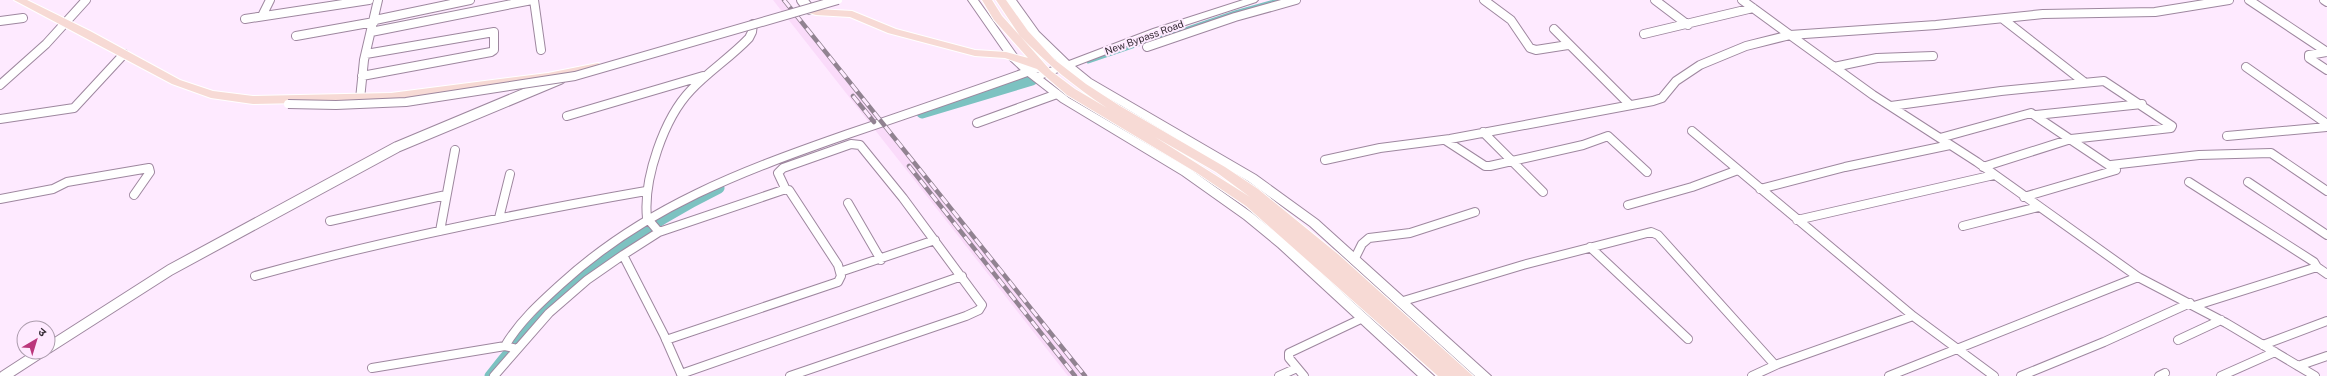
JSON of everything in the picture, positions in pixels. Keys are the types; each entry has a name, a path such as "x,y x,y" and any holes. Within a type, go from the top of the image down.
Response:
{"main road":[{"path":"19,0 66,23 176,82 218,95 266,100 360,99 448,91 582,70 809,9 816,12 852,14 892,31 975,54 1013,57 1202,170 1251,203 1332,272 1448,376"},
{"path":"973,0 1013,57"},
{"path":"987,0 998,18 1057,94 1186,172 1248,216 1282,244 1427,376"},
{"path":"1001,0 1010,15 1088,92 1203,158 1252,192 1310,237 1465,376"},
{"path":"1011,0 1038,38 1064,68 1252,178 1314,223 1484,376"},
{"name":"New Bypass Road","path":"1038,71 1064,68 1157,31 1199,24 1253,0"}],"street":[{"path":"0,85 28,61 66,23 86,0"},
{"path":"262,16 270,0"},
{"path":"245,19 369,0"},
{"path":"360,99 366,54 378,0"},
{"path":"296,36 470,0"},
{"path":"371,32 533,0 541,50"},
{"path":"802,0 809,9"},
{"path":"266,100 288,104 336,106 406,102 506,88 575,76 838,0"},
{"path":"1147,47 1199,24 1296,0"},
{"path":"1484,0 1511,20 1530,48 1536,50 1568,45"},
{"path":"1655,0 1688,25"},
{"path":"1742,0 1834,67 1983,167 2138,277 2221,320 2314,376"},
{"path":"1325,160 1380,148 1445,140 1662,98 1676,81 1700,65 1746,46 1790,35 2003,19 2043,14 2155,12 2215,1 2229,0"},
{"path":"2249,0 2327,52"},
{"path":"1644,34 1688,25 1753,8"},
{"path":"0,21 23,18"},
{"path":"2003,19 2084,82"},
{"path":"657,230 647,219 646,191 653,164 680,105 706,75 747,41 753,33 753,24"},
{"path":"1554,29 1568,45 1630,105"},
{"path":"362,76 490,52 494,50 494,32 366,54"},
{"path":"2327,52 2309,56 2309,58 2327,70"},
{"path":"0,119 74,108 124,54"},
{"path":"1834,67 1877,58 1933,56"},
{"path":"2246,67 2327,125"},
{"path":"56,343 170,270 397,147 582,70"},
{"path":"494,376 511,348 525,320 592,254 647,219 707,186 751,168 880,121 1038,71"},
{"path":"567,116 706,75"},
{"path":"1891,106 2001,91 2084,82 2108,81 2172,127 2071,139 1983,167"},
{"path":"977,123 1057,94"},
{"path":"1940,138 2022,114 2036,115 2142,104"},
{"path":"2024,197 2116,170 2111,165 2036,115"},
{"path":"2228,136 2327,125"},
{"path":"1692,131 1913,316 1994,376"},
{"path":"1483,132 1543,192"},
{"path":"1445,140 1485,166 1512,162 1583,145 1608,136 1647,172"},
{"path":"666,340 838,282 841,276 838,265 791,192 786,190 778,173 779,170 809,157 856,144 866,151 982,302 982,307 976,312 790,376"},
{"path":"1760,189 1845,167 1950,145"},
{"path":"440,231 455,150"},
{"path":"2111,165 2199,155 2271,153 2327,191"},
{"path":"0,199 53,189 66,182 149,168 150,172 134,195"},
{"path":"1628,205 1692,187 1738,170"},
{"path":"499,218 510,174"},
{"path":"1797,220 1994,175"},
{"path":"2189,182 2314,262 2317,267 2327,274"},
{"path":"2248,182 2327,235"},
{"path":"372,368 511,348 566,297 657,230 786,190"},
{"path":"255,276 322,256 499,218 646,191"},
{"path":"330,221 446,195"},
{"path":"848,203 881,260"},
{"path":"1963,226 2038,207"},
{"path":"1354,260 1362,244 1369,238 1410,233 1475,212"},
{"path":"1400,302 1639,233 1655,233 1776,365"},
{"path":"840,272 881,260 934,240"},
{"path":"1590,247 1688,339"},
{"path":"623,255 666,340 681,375 962,276"},
{"path":"2021,376 2192,304 2317,267"},
{"path":"1889,376 2138,277"},
{"path":"1752,376 1776,365 1913,316"},
{"path":"1304,376 1288,356 1294,349 1363,318"},
{"path":"2178,340 2221,320"},
{"path":"2263,345 2327,321"},
{"path":"2220,376 2274,352"},
{"path":"2298,366 2327,356"},
{"path":"4,376 29,360"},
{"path":"1279,376 1297,368"}],"shaded area":[{"path":"773,0 785,0 1088,376 1068,376"}],"waterway":[{"path":"1088,62 1235,12 1278,0"},
{"path":"922,113 1032,80"},
{"path":"490,376 514,346 540,318 593,268 653,225 719,188"}],"railway":[{"path":"784,0 1085,376"},
{"path":"853,96 874,122"},
{"path":"909,166 1075,376"}]}
